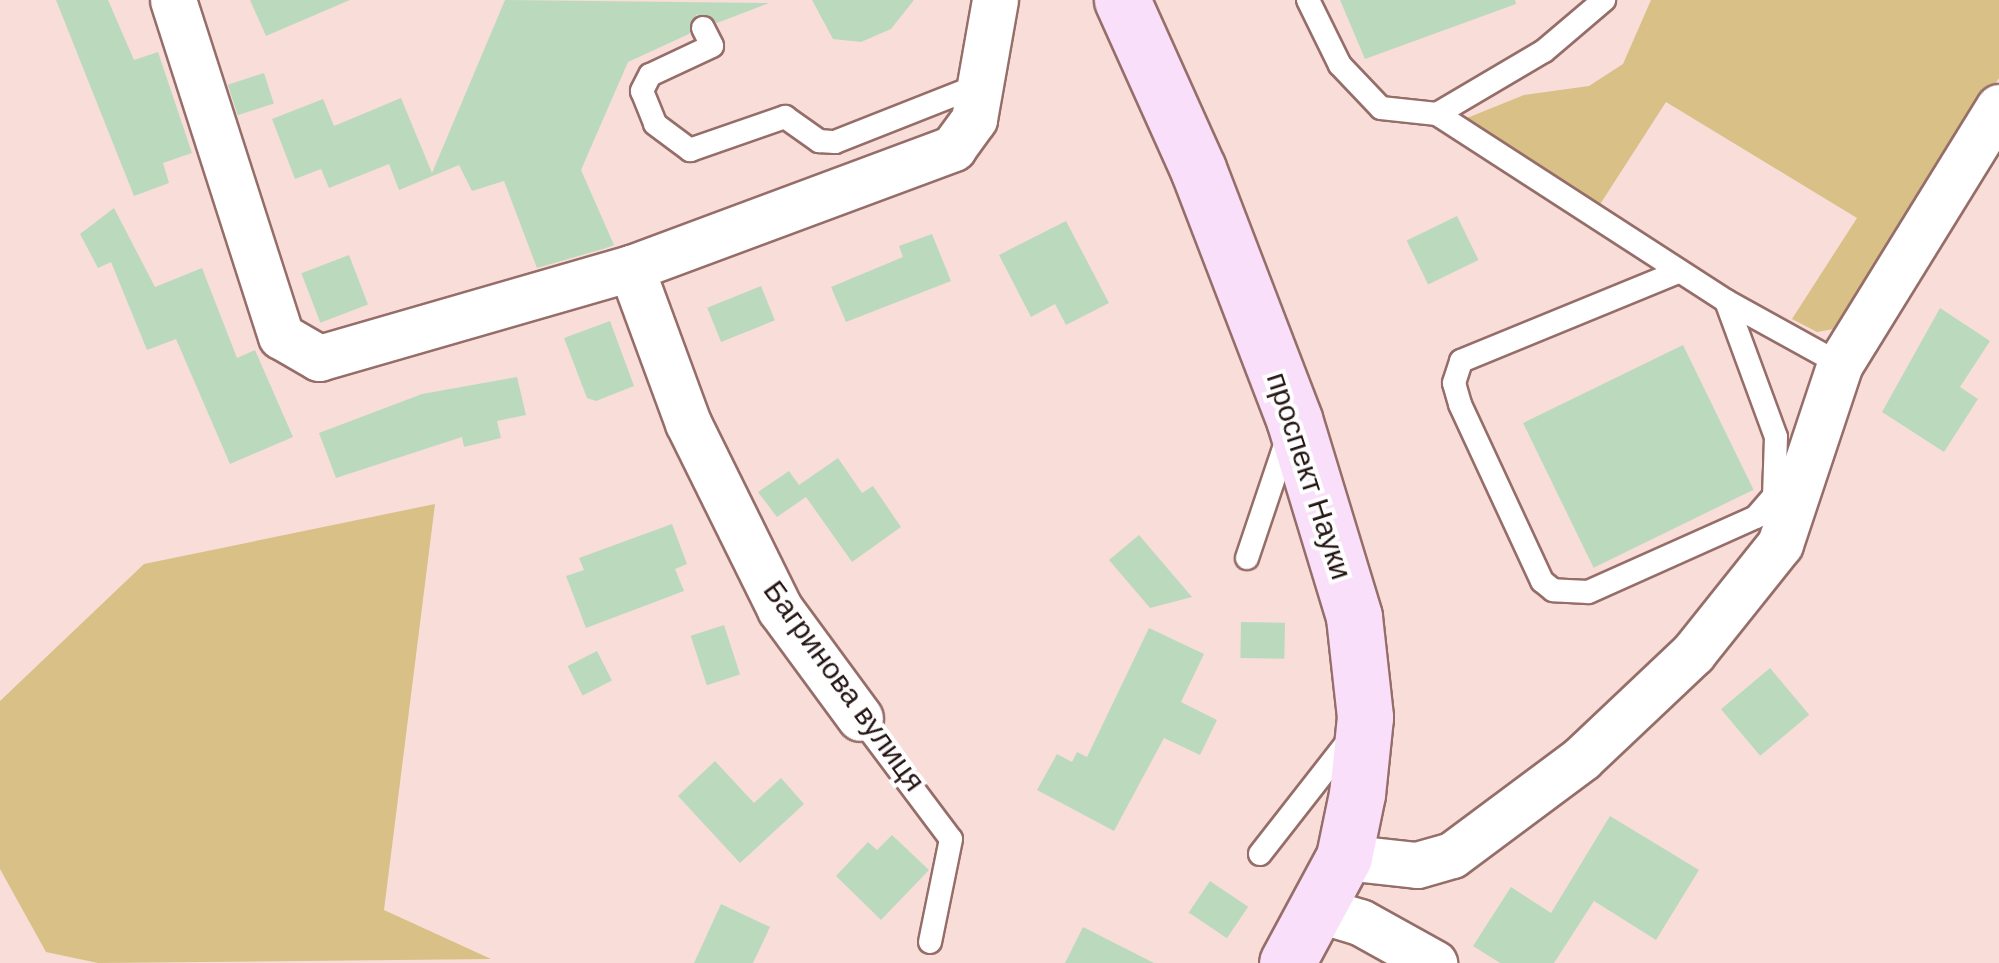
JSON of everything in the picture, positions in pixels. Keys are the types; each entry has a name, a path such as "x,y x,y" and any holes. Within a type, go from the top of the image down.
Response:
{"main road":[{"name":"проспект Науки","path":"1122,0 1198,169 1294,419 1354,617 1365,717 1344,857 1287,963"}],"street":[{"path":"173,0 281,336 300,352 336,357 632,268 953,148 974,119 995,0"},
{"path":"1344,857 1418,864 1452,855 1582,758 1693,653 1780,544 1840,364 1999,107"},
{"name":"Багринова вулиця","path":"632,268 688,423 780,609 860,718"},
{"path":"1316,909 1360,922 1434,963"}],"lane":[{"path":"1308,0 1340,65 1381,108 1437,114 1678,272 1840,364"},
{"path":"1437,114 1544,52 1604,0"},
{"path":"703,28 712,46 650,75 642,91 655,124 690,150 785,117 820,141 835,142 980,85"},
{"path":"1678,272 1461,362 1454,383 1460,404 1542,581 1554,590 1588,592 1732,532 1774,496 1781,467 1776,437 1726,301"},
{"path":"1247,558 1294,419"},
{"path":"1260,854 1365,717"},
{"name":"Багринова вулиця","path":"860,718 950,839 930,942"}],"shaded area":[{"path":"1651,0 1999,0 1999,78 1839,328 1817,332 1792,319 1857,218 1666,102 1597,209 1468,126 1467,118 1524,95 1589,86 1623,64"},
{"path":"435,504 384,910 491,959 98,963 46,952 0,869 0,701 144,564"}],"building":[{"path":"56,0 108,0 134,60 158,52 192,153 163,163 169,183 134,196"},
{"path":"250,0 350,0 266,36"},
{"path":"505,0 769,3 717,23 697,14 689,34 628,62 581,170 614,245 606,248 537,268 504,181 472,191 459,165 399,190 389,164 329,188 321,169 295,179 272,119 323,99 334,126 401,98 432,173"},
{"path":"812,0 914,0 891,29 861,42 833,39"},
{"path":"1340,0 1515,0 1516,4 1365,59"},
{"path":"264,73 274,103 238,115 228,85"},
{"path":"114,208 155,287 202,268 237,358 255,350 293,437 230,464 176,339 147,350 111,262 98,268 80,234"},
{"path":"1457,216 1478,260 1428,285 1407,241"},
{"path":"1066,221 1109,303 1066,325 1055,304 1031,317 999,255"},
{"path":"932,234 951,281 846,322 831,287 903,257 899,246"},
{"path":"349,255 368,304 320,323 301,273"},
{"path":"761,286 775,320 721,342 707,308"},
{"path":"1940,308 1990,341 1960,387 1978,399 1944,452 1882,412"},
{"path":"610,321 634,386 596,401 587,398 564,338"},
{"path":"1683,345 1754,490 1594,568 1523,423"},
{"path":"517,377 526,415 497,421 501,438 464,447 462,437 336,478 319,433 422,394"},
{"path":"838,458 862,493 873,486 901,527 852,562 806,497 777,517 758,492 789,471 799,485"},
{"path":"672,524 687,564 675,569 684,591 586,628 566,576 584,570 579,558"},
{"path":"1139,535 1192,597 1150,608 1109,560"},
{"path":"1241,622 1285,623 1284,659 1240,658"},
{"path":"724,625 740,674 707,685 691,636"},
{"path":"1149,628 1204,654 1181,702 1217,720 1200,755 1164,738 1114,831 1037,790 1057,754 1072,762 1077,752 1087,757"},
{"path":"597,651 612,680 583,695 568,666"},
{"path":"1770,668 1809,715 1760,756 1721,709"},
{"path":"715,761 754,803 781,778 804,804 740,863 678,796"},
{"path":"1610,816 1699,870 1656,940 1594,901 1554,963 1500,963 1473,946 1511,887 1551,913"},
{"path":"892,835 929,870 881,920 836,876 868,842 877,850"},
{"path":"1210,881 1248,907 1227,938 1189,913"},
{"path":"721,904 770,927 753,963 694,963"},
{"path":"1083,927 1154,963 1065,963"}]}
